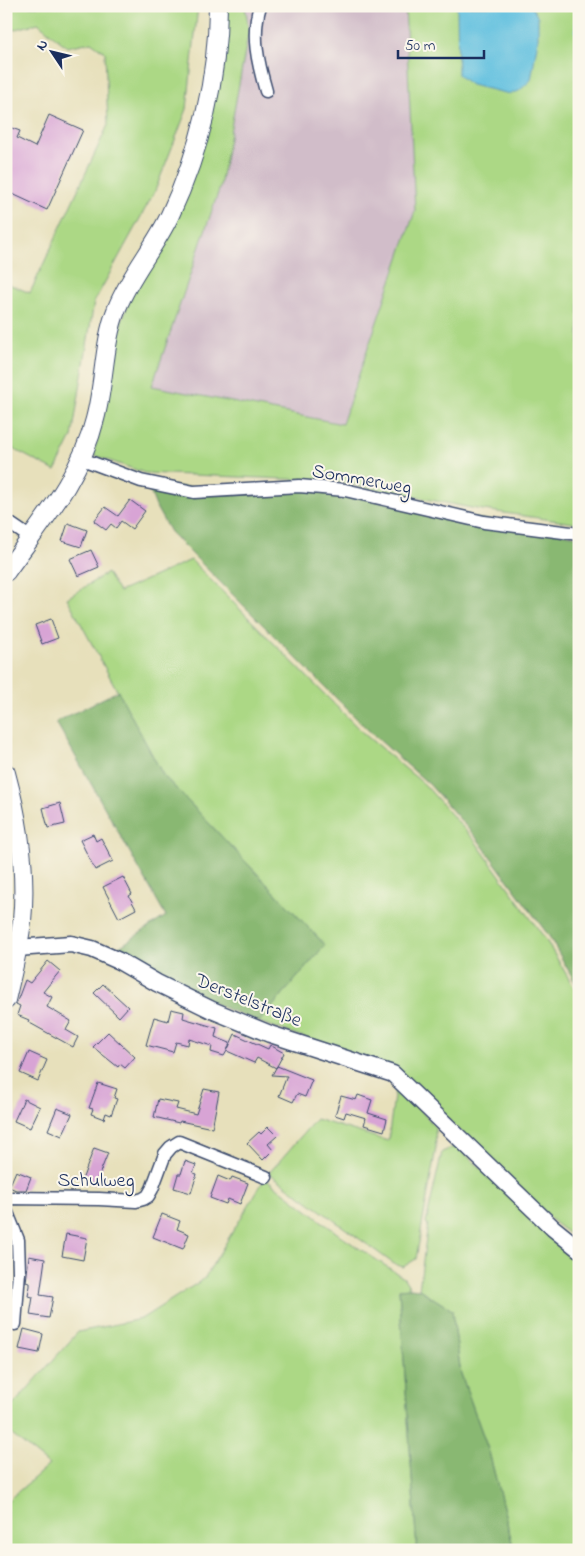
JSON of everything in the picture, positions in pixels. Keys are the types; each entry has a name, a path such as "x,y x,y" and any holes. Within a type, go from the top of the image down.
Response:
{"main road":[{"path":"6,572 75,473 82,459 96,417 107,342 112,322 124,295 170,216 198,140 207,109 214,61 218,6"},
{"path":"6,773 16,810 22,863 22,920 6,1000"}],"street":[{"path":"260,6 257,17 256,53 266,91"},
{"name":"Sommerweg","path":"82,459 141,481 194,492 299,486 345,490 484,522 579,534"},
{"path":"6,521 31,538"},
{"name":"Derstelstraße","path":"17,948 71,944 92,949 157,983 270,1034 393,1074 553,1228 579,1249"},
{"name":"Schulweg","path":"6,1198 136,1201 143,1199 148,1196 152,1189 165,1154 179,1142 266,1177"},
{"path":"6,1210 18,1240 19,1272 15,1324"}],"shaded area":[{"path":"245,6 405,6 415,211 342,424 152,386 220,187 249,30"}],"green space":[{"path":"6,6 198,6 187,109 155,191 94,302 72,437 55,471 6,445 6,283 30,293 108,125 105,52 91,42 67,47 38,23 6,32"},
{"path":"225,6 245,6 249,30 220,187 152,386 342,424 415,211 405,6 579,6 579,524 477,509 332,481 145,473 93,455 104,414 122,320 134,290 177,214"},
{"path":"148,486 320,491 579,536 579,989 549,936 479,841 430,785 367,729 170,532 157,509"},
{"path":"191,560 363,733 425,785 475,841 546,940 579,996 579,1241 556,1224 396,1069 259,1022 325,945 163,775 67,598 107,573 119,592"},
{"path":"118,691 163,775 325,945 259,1022 196,996 113,951 166,916 56,722"},
{"path":"396,1081 435,1127 436,1148 416,1259 403,1267 394,1264 269,1173 316,1119 388,1141"},
{"path":"456,1146 579,1256 579,1550 514,1550 489,1452 461,1374 452,1310 419,1289 428,1224 426,1223 442,1152"},
{"path":"265,1178 345,1239 404,1278 410,1288 399,1289 417,1550 6,1550 6,1502 49,1465 6,1430 6,1413 78,1332 141,1319 204,1279"},
{"path":"399,1289 419,1289 452,1310 461,1374 489,1452 514,1550 417,1550"}],"water":[{"path":"457,6 531,6 538,17 538,39 531,80 519,91 510,94 471,85 458,75"}],"building":[{"path":"49,115 83,130 47,210 6,191 6,126 20,131 17,138 35,147"},
{"path":"130,500 145,511 132,529 121,521 116,528 111,524 106,530 94,521 105,507 118,516"},
{"path":"68,523 87,530 81,547 62,541"},
{"path":"91,550 99,567 78,576 70,559"},
{"path":"51,619 58,638 42,644 35,625"},
{"path":"60,803 65,824 48,828 43,808"},
{"path":"93,834 96,841 101,838 113,861 95,870 80,840"},
{"path":"123,877 132,894 129,896 136,909 119,918 103,887"},
{"path":"48,961 60,971 43,992 52,997 47,1007 71,1021 66,1030 78,1037 73,1047 28,1022 29,1020 17,1015 20,1006 16,1004 25,980 30,983"},
{"path":"103,984 128,1007 119,1017 94,993"},
{"path":"171,1009 184,1012 183,1018 217,1028 215,1037 230,1043 224,1056 211,1052 212,1046 189,1039 188,1045 176,1042 173,1052 146,1045 154,1017 168,1021"},
{"path":"108,1032 135,1057 125,1068 120,1064 118,1067 93,1047"},
{"path":"235,1034 268,1049 270,1045 284,1053 276,1068 257,1058 254,1063 227,1051"},
{"path":"29,1052 47,1060 38,1081 20,1073"},
{"path":"277,1066 312,1080 305,1097 297,1094 293,1102 279,1096 287,1076 272,1075"},
{"path":"98,1083 117,1089 114,1098 117,1099 111,1115 106,1113 104,1119 91,1114 93,1109 89,1108"},
{"path":"204,1089 219,1092 212,1128 154,1117 158,1099 178,1103 176,1109 196,1114"},
{"path":"358,1095 372,1100 368,1113 387,1119 384,1131 364,1125 366,1118 346,1112 344,1118 335,1115 341,1096 356,1100"},
{"path":"24,1099 40,1107 30,1128 14,1121"},
{"path":"57,1108 72,1114 62,1136 48,1130"},
{"path":"268,1127 277,1136 268,1144 273,1150 263,1160 247,1143"},
{"path":"94,1148 108,1153 95,1185 82,1180"},
{"path":"185,1161 196,1165 193,1173 197,1174 191,1193 174,1188 178,1174 181,1174"},
{"path":"16,1171 31,1177 26,1190 16,1190 9,1187"},
{"path":"218,1176 230,1181 232,1177 248,1183 240,1204 228,1199 226,1204 210,1198"},
{"path":"162,1214 180,1221 177,1229 189,1234 183,1249 153,1237"},
{"path":"66,1234 87,1238 83,1260 62,1256"},
{"path":"29,1256 45,1259 40,1295 53,1297 49,1318 30,1315 33,1297 28,1296 30,1283 26,1282"},
{"path":"24,1329 43,1334 39,1353 19,1349"}],"waterway":[{"path":"576,32 578,6"}]}
